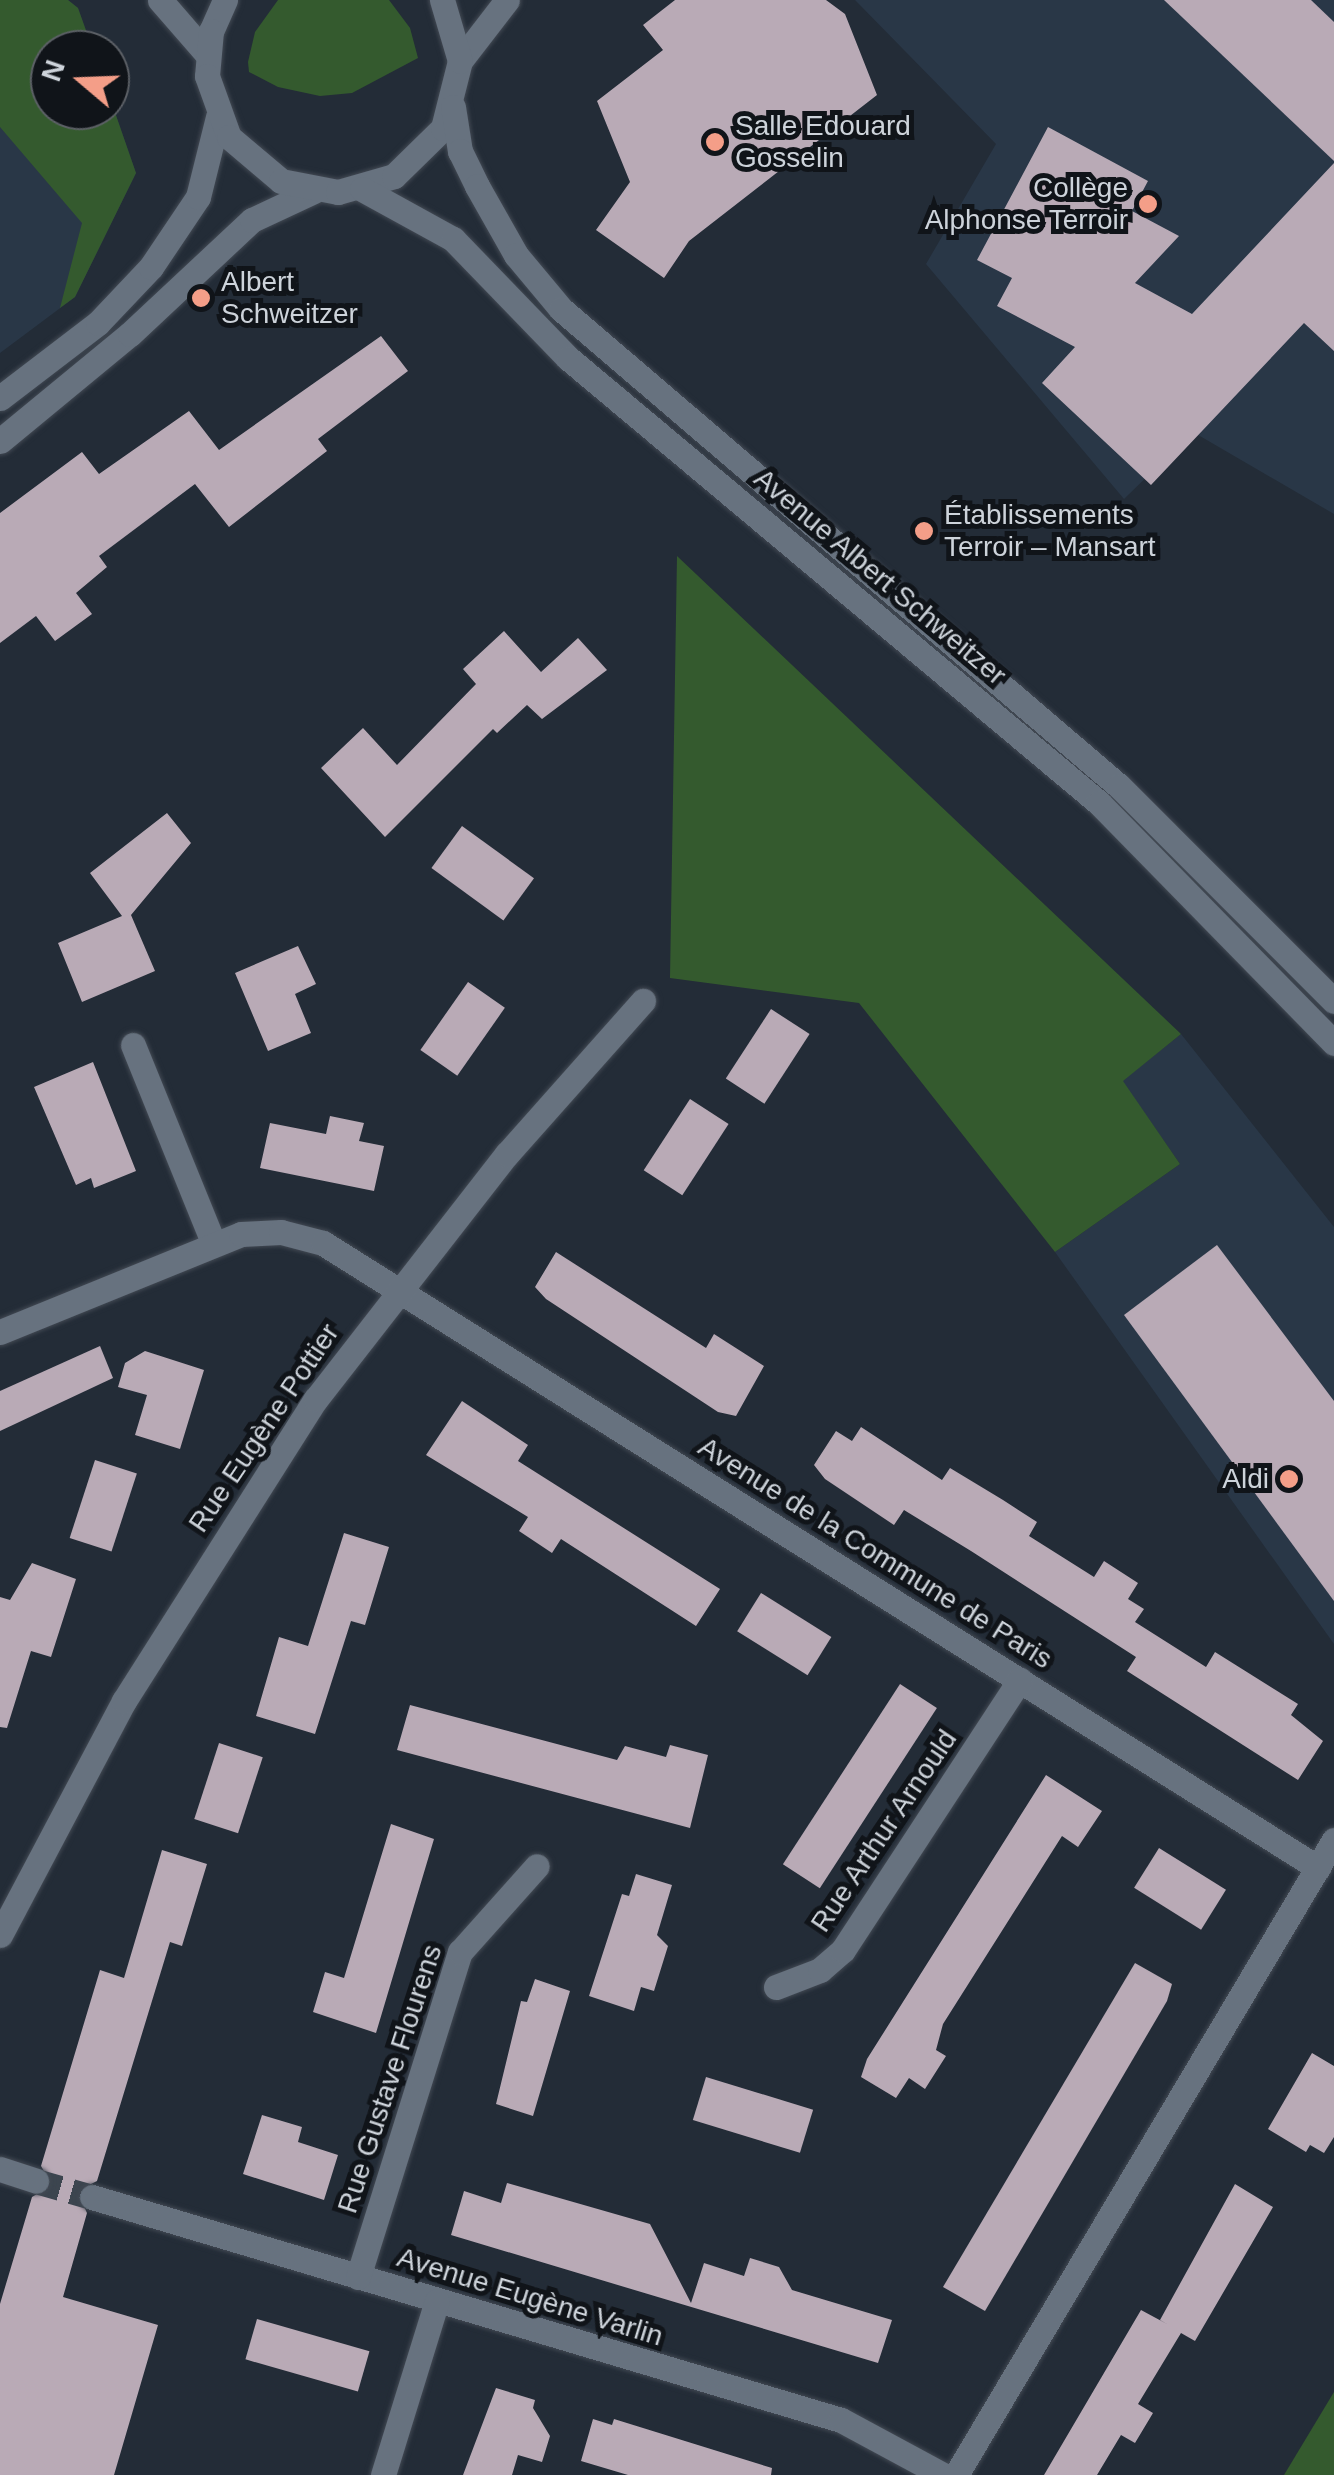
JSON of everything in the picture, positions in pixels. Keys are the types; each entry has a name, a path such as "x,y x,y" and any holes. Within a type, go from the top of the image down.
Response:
{"street":[{"path":"160,0 207,54"},
{"path":"0,398 98,323 151,267 198,197 218,118 207,54 225,0"},
{"path":"0,440 152,315 252,220 314,190 362,189 414,164 453,107 460,60 442,0"},
{"path":"460,60 506,0"},
{"name":"Avenue Albert Schweitzer","path":"453,107 460,151 477,186 516,255 561,309 1154,817 1334,1001"},
{"path":"218,118 252,162 314,190"},
{"name":"Avenue Albert Schweitzer","path":"362,189 453,240 568,358 1099,803 1334,1043"},
{"name":"Rue Eugène Pottier","path":"0,1935 177,1613 301,1422 400,1287 643,1001"},
{"path":"133,1044 213,1242"},
{"name":"Avenue de la Commune de Paris","path":"0,1332 213,1242 258,1231 302,1236 400,1287 1318,1868"},
{"name":"Rue Arthur Arnould","path":"776,1987 820,1970 843,1950 1020,1680"},
{"path":"956,2475 1334,1840"},
{"name":"Rue Gustave Flourens","path":"358,2278 460,1952 537,1866"},
{"path":"0,2169 36,2181"},
{"name":"Avenue Eugène Varlin","path":"92,2198 840,2420 943,2475"},
{"path":"383,2475 437,2302"}],"shaded area":[{"path":"0,0 68,0 78,8 86,30 30,30 30,130 121,130 136,173 75,297 0,353"},
{"name":"Collège Alphonse Terroir","path":"855,0 1334,0 1334,514 1193,432 1124,499 926,264 996,144"},
{"path":"1181,1034 1334,1227 1334,1644 1055,1252 1180,1164 1122,1081"}],"green space":[{"path":"0,0 68,0 78,8 86,30 30,30 30,130 121,130 136,173 75,297 60,308 82,223 0,127"},
{"path":"278,0 389,0 410,28 418,58 352,93 320,96 278,87 249,72 248,62 255,32"},
{"path":"677,556 1181,1034 1123,1081 1180,1164 1055,1252 859,1003 670,978"},
{"path":"1334,2392 1334,2475 1284,2475"}],"building":[{"name":"Salle Edouard Gosselin","path":"675,0 826,0 845,14 877,95 689,241 664,278 596,230 630,182 597,101 663,50 643,25"},
{"path":"1164,0 1311,0 1334,22 1334,161"},
{"path":"1048,127 1148,181 1132,211 1179,236 1135,283 1192,314 1334,163 1334,351 1304,323 1151,485 1042,383 1075,347 997,306 1012,278 977,260"},
{"path":"381,336 408,371 318,439 327,451 229,527 195,484 99,556 107,567 76,593 92,614 55,641 36,616 0,643 0,513 82,452 99,474 189,411 219,450"},
{"path":"504,631 541,672 578,638 607,670 542,719 527,705 497,733 493,729 385,837 321,768 363,728 397,765 476,684 463,669"},
{"path":"167,813 191,843 131,915 155,971 82,1002 58,943 122,916 90,873"},
{"path":"462,826 534,878 503,920 431,868"},
{"path":"298,946 316,984 295,994 311,1033 268,1051 235,973"},
{"path":"468,982 505,1008 457,1076 420,1050"},
{"path":"771,1009 810,1034 764,1104 726,1079"},
{"path":"93,1062 136,1171 94,1188 91,1178 76,1185 34,1087"},
{"path":"690,1099 729,1124 682,1195 644,1170"},
{"path":"330,1116 364,1123 359,1141 384,1146 374,1191 260,1168 270,1123 326,1134"},
{"name":"Aldi","path":"1217,1245 1334,1401 1334,1601 1124,1315"},
{"path":"556,1252 706,1348 714,1334 764,1366 736,1416 718,1412 546,1299 535,1287"},
{"path":"100,1346 113,1378 0,1431 0,1391"},
{"path":"145,1351 204,1370 180,1449 135,1435 147,1395 118,1387 125,1363"},
{"path":"462,1401 528,1445 518,1461 720,1589 696,1626 561,1539 552,1553 519,1531 528,1517 426,1455"},
{"path":"861,1427 942,1480 950,1468 1003,1500 1037,1522 1029,1536 1094,1577 1104,1561 1138,1583 1128,1599 1144,1609 1135,1622 1206,1667 1215,1652 1298,1704 1291,1715 1323,1741 1298,1780 1127,1671 1136,1657 971,1551 904,1510 894,1525 825,1479 814,1465 836,1431 852,1441"},
{"path":"95,1460 137,1474 112,1552 70,1538"},
{"path":"344,1533 389,1547 365,1625 351,1621 315,1734 256,1716 279,1637 308,1646"},
{"path":"32,1563 76,1579 51,1657 31,1651 7,1728 0,1727 0,1597 10,1600"},
{"path":"761,1593 831,1637 808,1675 737,1631"},
{"path":"900,1684 937,1708 820,1888 783,1864"},
{"path":"410,1705 617,1760 625,1746 666,1757 670,1745 708,1755 690,1828 397,1750"},
{"path":"219,1743 263,1757 238,1833 194,1819"},
{"path":"1046,1775 1102,1811 1078,1847 1062,1836 943,2024 936,2050 946,2056 925,2089 909,2078 896,2098 861,2077 867,2059"},
{"path":"391,1824 434,1839 376,2033 313,2012 325,1972 344,1978"},
{"path":"1159,1848 1226,1890 1201,1930 1134,1888"},
{"path":"162,1850 207,1864 182,1946 170,1942 97,2181 77,2191 87,2213 63,2297 158,2325 114,2475 0,2475 0,2304 32,2197 52,2185 41,2166 100,1970 124,1978"},
{"path":"636,1874 672,1885 657,1935 668,1946 654,1991 641,1987 634,2011 589,1996 622,1894 629,1896"},
{"path":"1135,1963 1172,1984 1167,2001 985,2311 943,2287"},
{"path":"535,1979 570,1991 533,2116 496,2104 521,2001 527,2002"},
{"path":"1312,2053 1334,2066 1334,2137 1324,2153 1310,2145 1306,2152 1268,2129"},
{"path":"706,2077 813,2110 800,2153 693,2120"},
{"path":"262,2115 302,2127 298,2142 338,2155 324,2200 243,2174"},
{"path":"507,2183 650,2224 691,2303 704,2263 744,2276 750,2258 779,2267 792,2290 892,2320 878,2363 451,2235 464,2191 501,2203"},
{"path":"1235,2184 1273,2207 1195,2341 1181,2333 1138,2404 1153,2413 1135,2443 1121,2435 1097,2475 1044,2475 1141,2310 1167,2324 1160,2320"},
{"path":"257,2319 369,2351 358,2392 245,2359"},
{"path":"496,2388 535,2400 533,2408 550,2436 542,2462 518,2455 512,2475 463,2475"},
{"path":"593,2419 612,2425 614,2419 772,2468 771,2475 628,2475 581,2461"}],"tunnel":[{"path":"36,2181 92,2197"}],"place":[{"name":"Salle Edouard Gosselin","path":"715,142"},
{"name":"Collège Alphonse Terroir","path":"1148,204"},
{"name":"Albert Schweitzer","path":"201,298"},
{"name":"Établissements Terroir – Mansart","path":"924,531"},
{"name":"Aldi","path":"1289,1479"}]}
